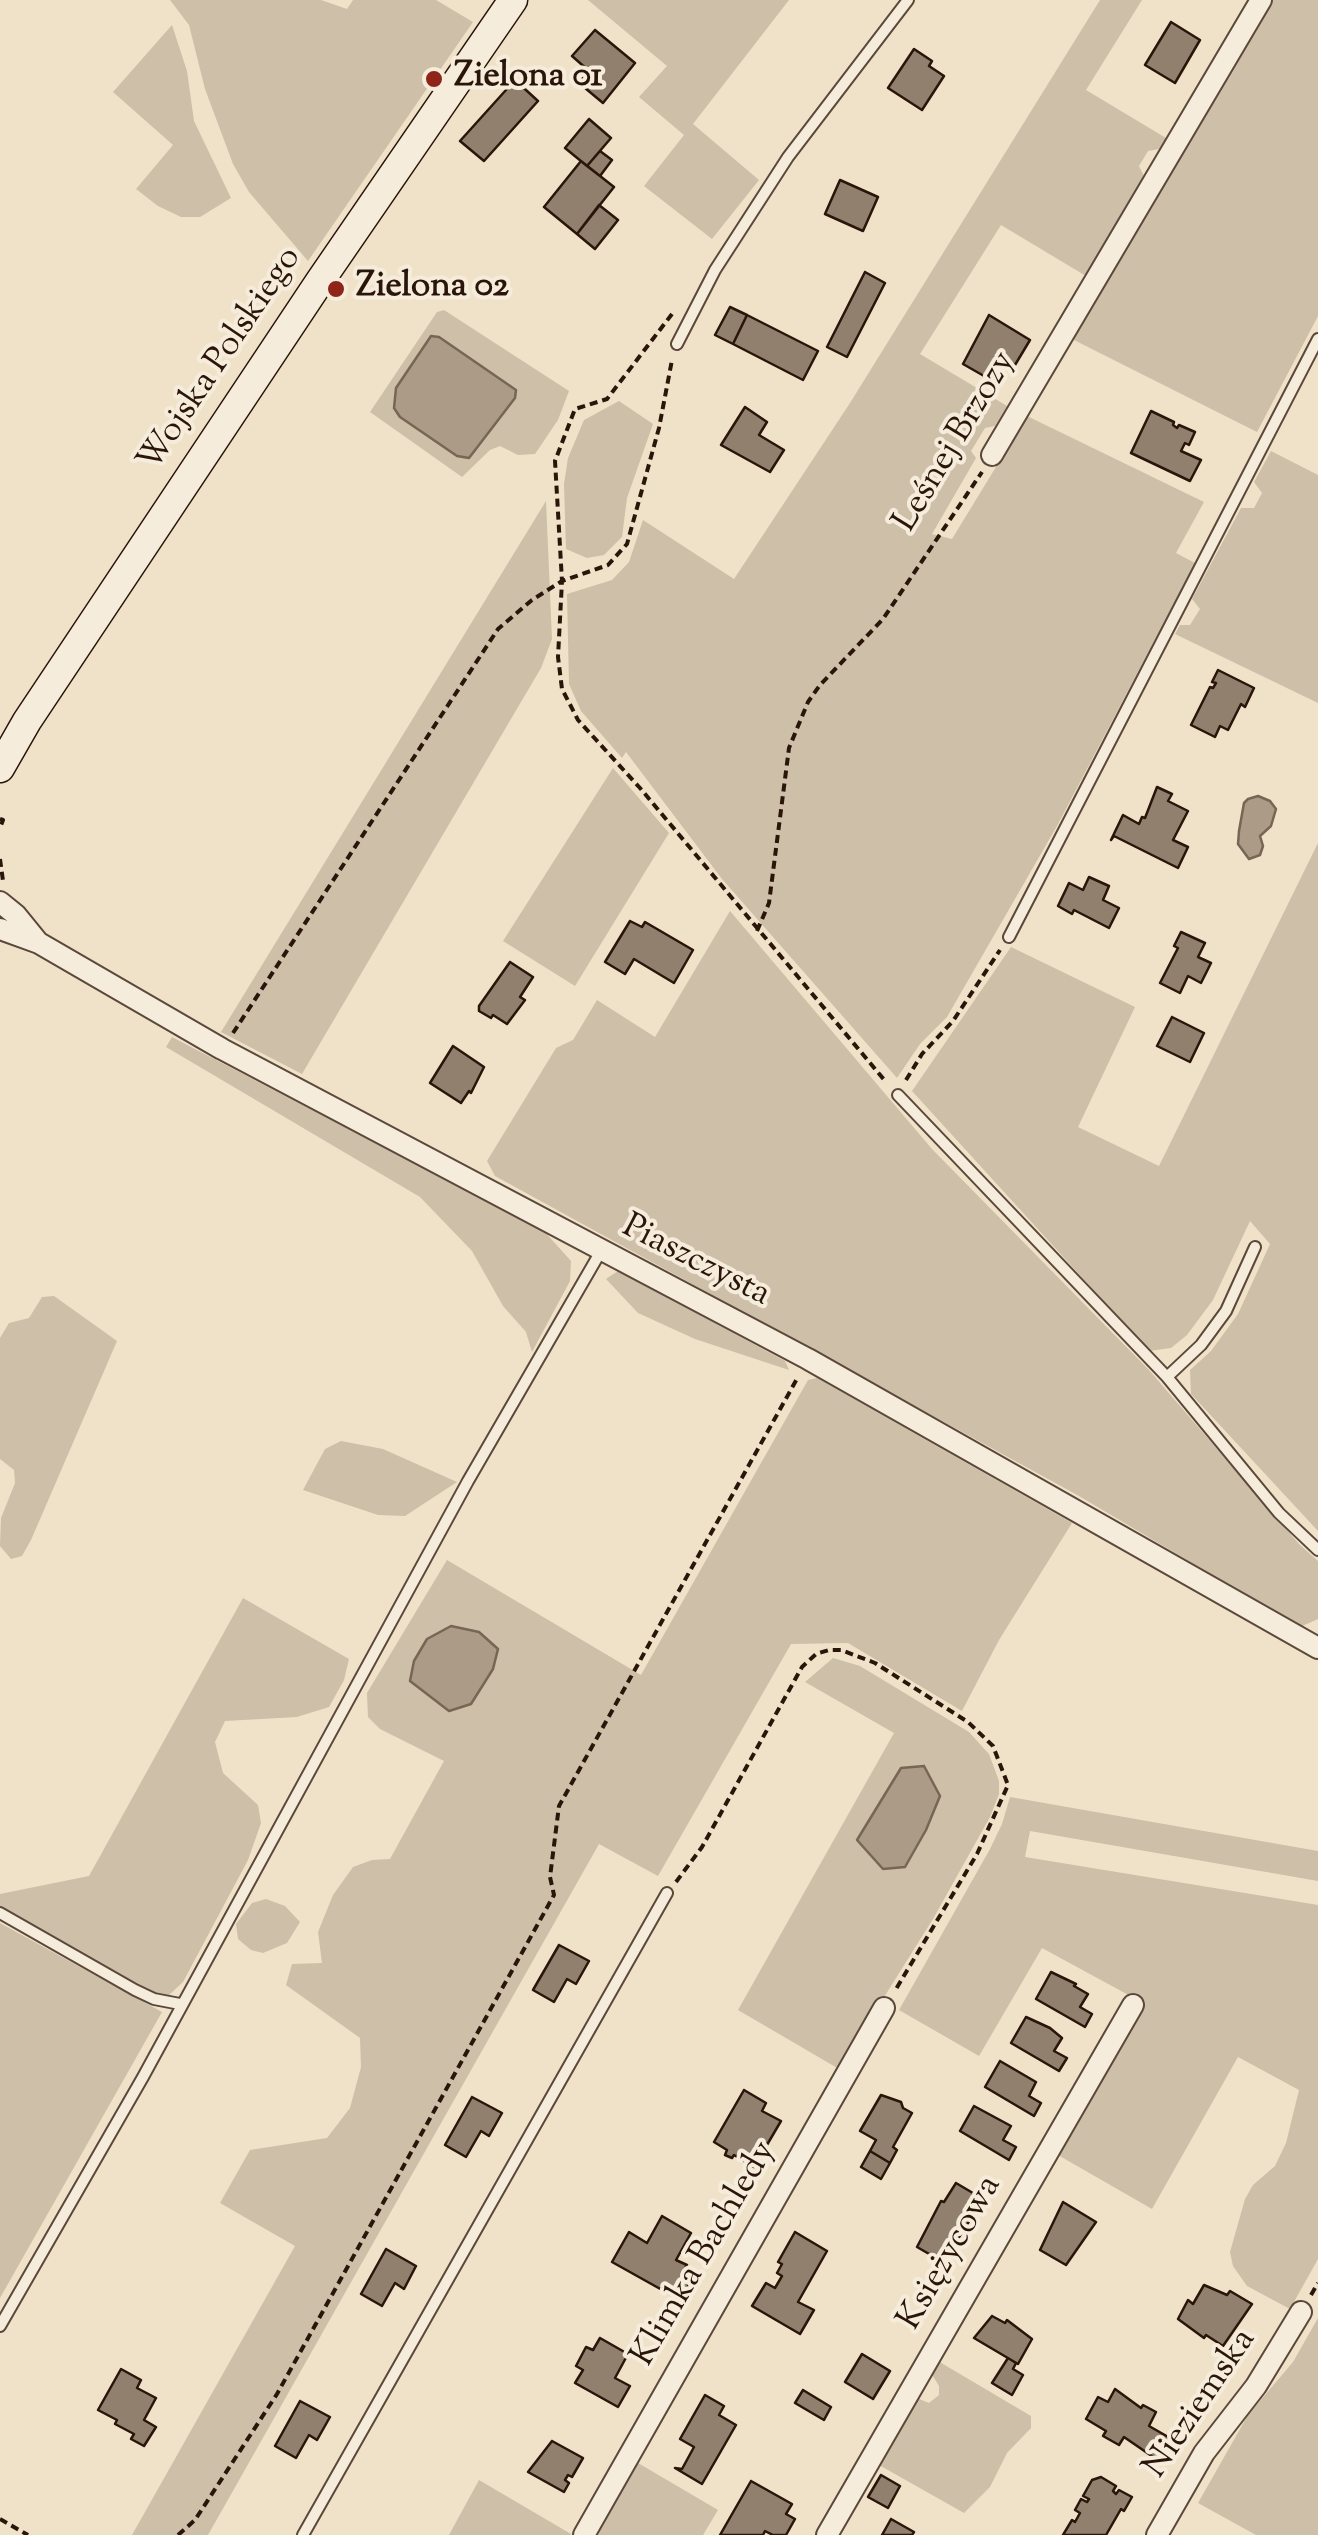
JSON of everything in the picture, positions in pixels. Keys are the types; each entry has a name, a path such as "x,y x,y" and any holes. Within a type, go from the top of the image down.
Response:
{"street":[{"name":"Wojska Polskiego","path":"0,768 26,722 320,281 514,0"},
{"name":"Leśnej Brzozy","path":"992,455 1262,0"},
{"name":"Piaszczysta","path":"0,902 39,943"},
{"name":"Piaszczysta","path":"0,930 39,943 222,1050 808,1359 1313,1639"},
{"name":"Księżycowa","path":"827,2535 1133,2006"},
{"name":"Klimka Bachledy","path":"584,2535 884,2008"},
{"name":"Nieziemska","path":"1156,2535 1194,2467 1277,2356 1301,2312"}],"lane":[{"path":"676,344 715,270 788,157 908,0"},
{"path":"1008,937 1318,338"},
{"path":"898,1095 1167,1377 1279,1513 1318,1550"},
{"path":"1167,1377 1201,1346 1226,1311 1254,1247"},
{"path":"0,2326 143,2077 468,1482 601,1251"},
{"path":"303,2535 667,1894"},
{"path":"0,1913 135,1990 180,2004"}],"path":[{"path":"680,301 607,398 575,409 555,461 562,581 562,690 578,720 640,788 898,1095 922,1054 953,1021 1008,937"},
{"path":"222,1050 498,628 562,581 608,565 627,544 660,428 676,344"},
{"name":"Leśnej Brzozy","path":"757,931 768,903 789,748 808,702 883,619 992,455"},
{"path":"0,819 0,828"},
{"path":"178,2535 195,2520 278,2394 554,1895 550,1877 560,1806 808,1359"},
{"path":"667,1894 702,1847 802,1667 816,1654 830,1650 841,1650 875,1663 968,1722 993,1746 1008,1785 977,1854 884,2008"},
{"path":"0,2520 28,2535"}],"shaded area":[{"path":"170,0 321,0 347,9 353,0 436,0 473,22 308,261 249,192 233,164 205,89 189,25"},
{"path":"588,0 789,0 693,124 759,180 712,239 644,186 684,135 639,97 667,66"},
{"path":"1100,0 1142,0 1086,90 1166,138 1159,149 1148,151 1139,166 1144,176 1086,276 1001,225 920,354 1007,406 995,426 985,428 971,451 976,458 932,534 952,539 1027,416 1204,502 1176,553 1195,563 1057,826 947,1017 920,1044 897,1078 722,879 626,752 622,758 581,711 569,684 567,594 612,580 629,562 643,520 734,579 850,403"},
{"path":"1273,0 1318,0 1318,316 1257,432 1072,339"},
{"path":"172,25 187,71 194,121 231,198 200,217 181,217 136,189 173,145 113,92"},
{"path":"444,310 569,391 558,420 535,454 518,455 500,446 490,450 462,477 370,412 437,312"},
{"path":"431,336 439,337 516,390 515,398 469,458 457,456 400,417 394,408 396,388"},
{"path":"619,401 653,424 627,498 622,537 604,555 587,558 566,549 564,484 568,458 584,420"},
{"path":"1271,451 1318,475 1318,703 1175,634 1180,625 1190,625 1200,609 1192,599 1241,508 1254,508 1262,493 1254,482"},
{"path":"546,501 552,639 541,668 302,1074 221,1032"},
{"path":"613,768 669,833 575,986 503,941"},
{"path":"1258,796 1276,809 1271,826 1260,836 1260,855 1249,859 1238,844 1239,831 1244,803"},
{"path":"1318,843 1318,1531 1191,1394 1190,1370 1211,1351 1238,1314 1270,1244 1250,1221 1213,1300 1187,1335 1171,1348 1149,1351 912,1091 1011,947 1135,1007 1078,1127 1159,1166"},
{"path":"730,911 932,1149 1149,1370 1318,1561 1318,1619 1300,1627 1079,1496 495,1176 487,1161 556,1048 573,1040 597,1000 655,1037"},
{"path":"172,1037 544,1231 571,1261 570,1281 532,1352 526,1332 503,1306 472,1251 420,1197 166,1047"},
{"path":"618,1271 785,1361 789,1370 695,1339 638,1313 606,1279"},
{"path":"54,1296 117,1341 31,1540 22,1556 11,1559 0,1546 1,1518 15,1483 14,1470 0,1459 0,1338 9,1323 29,1318 42,1297"},
{"path":"817,1378 1072,1523 999,1640 962,1711 848,1643 791,1644 658,1876 599,1844 208,2535 132,2535 295,2246 220,2203 250,2150 327,2138 350,2108 361,2067 360,2038 286,1985 292,1964 322,1963 318,1932 333,1895 353,1867 390,1859 444,1761 380,1729 368,1717 367,1693 447,1560 641,1675 808,1380"},
{"path":"341,1441 383,1449 457,1482 405,1516 378,1515 303,1490 325,1449"},
{"path":"243,1598 349,1659 344,1680 329,1707 297,1717 225,1721 215,1742 223,1773 258,1805 261,1823 248,1860 183,1982 168,1996 146,1991 0,1906 0,1894 89,1876"},
{"path":"451,1626 479,1632 498,1649 493,1669 471,1704 449,1711 410,1681 414,1661 427,1639"},
{"path":"833,1658 860,1666 969,1732 989,1754 999,1781 999,1794 990,1817 933,1919 839,2069 738,2010 894,1733 805,1682"},
{"path":"924,1766 940,1796 905,1867 883,1869 857,1840 901,1768"},
{"path":"1010,1797 1318,1851 1318,1881 1030,1831 1025,1857 1318,1905 1318,2259 1290,2309 1247,2286 1233,2266 1230,2252 1245,2199 1253,2185 1275,2166 1286,2143 1299,2090 1238,2057 1152,2209 1058,2155 1145,2004 1042,1948 979,2056 899,2010 990,1849"},
{"path":"266,1899 285,1906 300,1922 287,1943 263,1953 251,1950 238,1939 236,1924 252,1903"},
{"path":"0,1923 162,2012 0,2298"},
{"path":"1318,2318 1318,2535 1256,2535 1198,2503 1248,2415 1293,2362"},
{"path":"938,2361 1031,2416 1031,2428 1007,2453 990,2487 964,2513 879,2465 917,2398 929,2403 939,2395 939,2386 931,2373"},
{"path":"638,2463 718,2510 703,2535 596,2535"},
{"path":"479,2480 571,2534 571,2535 449,2535"}],"building":[{"path":"1171,22 1200,40 1175,83 1145,65"},
{"path":"595,30 635,63 603,103 579,83 589,71 572,56"},
{"path":"914,49 932,61 929,66 944,76 922,110 888,88"},
{"path":"515,80 538,101 484,161 460,141"},
{"path":"589,119 611,138 587,166 565,148"},
{"path":"600,151 612,160 600,176 587,166"},
{"path":"581,161 614,187 577,234 544,207"},
{"path":"840,180 878,197 863,231 825,214"},
{"path":"599,205 618,220 595,249 577,234"},
{"path":"865,272 885,283 847,357 827,347"},
{"path":"730,307 747,315 733,344 715,335"},
{"path":"747,315 818,351 803,380 733,344"},
{"path":"989,315 1030,340 1015,365 997,354 984,376 963,364"},
{"path":"745,407 767,422 759,435 784,450 770,472 721,445"},
{"path":"1151,411 1174,422 1177,428 1179,425 1195,432 1181,451 1201,460 1190,481 1131,453"},
{"path":"1218,670 1254,688 1228,730 1220,726 1215,737 1191,725 1210,687 1216,683 1212,682"},
{"path":"1157,787 1172,794 1168,801 1188,811 1173,840 1188,847 1178,868 1114,836 1111,840 1123,815 1139,824 1145,818"},
{"path":"1089,877 1109,886 1103,900 1119,908 1109,928 1058,906 1069,883 1083,890"},
{"path":"630,921 642,927 645,922 693,950 674,983 634,959 625,974 605,962"},
{"path":"1181,932 1205,943 1198,957 1211,963 1201,983 1188,976 1180,993 1160,983 1178,948 1174,946"},
{"path":"510,962 533,977 520,997 525,1000 507,1024 479,1011 479,1006"},
{"path":"1172,1017 1204,1033 1190,1062 1157,1046"},
{"path":"453,1046 484,1067 471,1093 461,1103 430,1083"},
{"path":"559,1945 589,1961 576,1984 567,1979 554,2002 533,1990"},
{"path":"1051,1972 1088,1994 1080,2007 1092,2014 1085,2027 1036,1999"},
{"path":"1026,2017 1062,2038 1054,2051 1067,2058 1059,2071 1011,2043"},
{"path":"1000,2061 1036,2082 1029,2096 1041,2103 1034,2116 985,2087"},
{"path":"744,2090 766,2103 762,2111 781,2121 754,2167 734,2155 725,2155 727,2150 714,2142"},
{"path":"881,2095 901,2102 912,2113 893,2147 897,2150 890,2163 870,2151 876,2140 860,2131"},
{"path":"472,2097 502,2113 489,2136 481,2131 466,2157 445,2145"},
{"path":"974,2106 1011,2126 1003,2140 1016,2147 1009,2160 960,2131"},
{"path":"870,2151 890,2163 881,2179 861,2167"},
{"path":"956,2183 983,2199 974,2222 970,2220 943,2262 917,2247 941,2201"},
{"path":"1063,2202 1096,2222 1066,2265 1040,2250"},
{"path":"662,2216 691,2233 676,2260 687,2265 682,2273 692,2279 680,2300 612,2262 629,2232 647,2243"},
{"path":"795,2232 827,2251 798,2302 814,2310 800,2334 752,2306 766,2283 775,2288 782,2276 777,2273 782,2264 778,2262"},
{"path":"386,2249 416,2266 404,2289 395,2283 382,2306 361,2294"},
{"path":"1204,2285 1227,2295 1230,2291 1252,2304 1223,2346 1178,2319 1188,2300 1193,2304"},
{"path":"992,2316 1005,2323 1007,2320 1032,2339 1018,2364 974,2338"},
{"path":"600,2338 628,2354 615,2378 630,2386 618,2407 575,2383 583,2370 576,2366 586,2347 593,2350"},
{"path":"862,2354 890,2371 873,2399 845,2382"},
{"path":"1008,2358 1016,2363 1013,2369 1023,2375 1012,2395 992,2383"},
{"path":"121,2369 141,2380 137,2388 156,2398 144,2420 156,2427 144,2446 131,2439 134,2434 115,2424 117,2420 98,2410"},
{"path":"1115,2389 1141,2408 1143,2405 1156,2412 1149,2426 1170,2438 1156,2459 1124,2437 1119,2445 1103,2436 1106,2431 1086,2419 1098,2397 1108,2402"},
{"path":"803,2390 831,2407 824,2420 795,2403"},
{"path":"705,2395 724,2406 719,2415 736,2425 702,2484 675,2468 682,2469 694,2447 680,2439"},
{"path":"300,2401 330,2417 317,2440 309,2435 296,2458 275,2446"},
{"path":"552,2441 583,2458 572,2477 568,2475 565,2480 569,2483 564,2492 528,2472"},
{"path":"881,2475 900,2486 888,2508 868,2497"},
{"path":"1101,2477 1116,2486 1116,2494 1119,2490 1132,2497 1124,2511 1121,2509 1106,2535 1063,2535 1080,2513 1075,2510 1081,2499 1089,2499 1083,2496 1092,2480"},
{"path":"751,2481 792,2504 786,2514 795,2519 786,2535 765,2531 763,2535 720,2535"},
{"path":"891,2519 914,2532 882,2535"}],"place":[{"name":"Zielona 01","path":"434,79"},
{"name":"Zielona 02","path":"336,289"}]}
